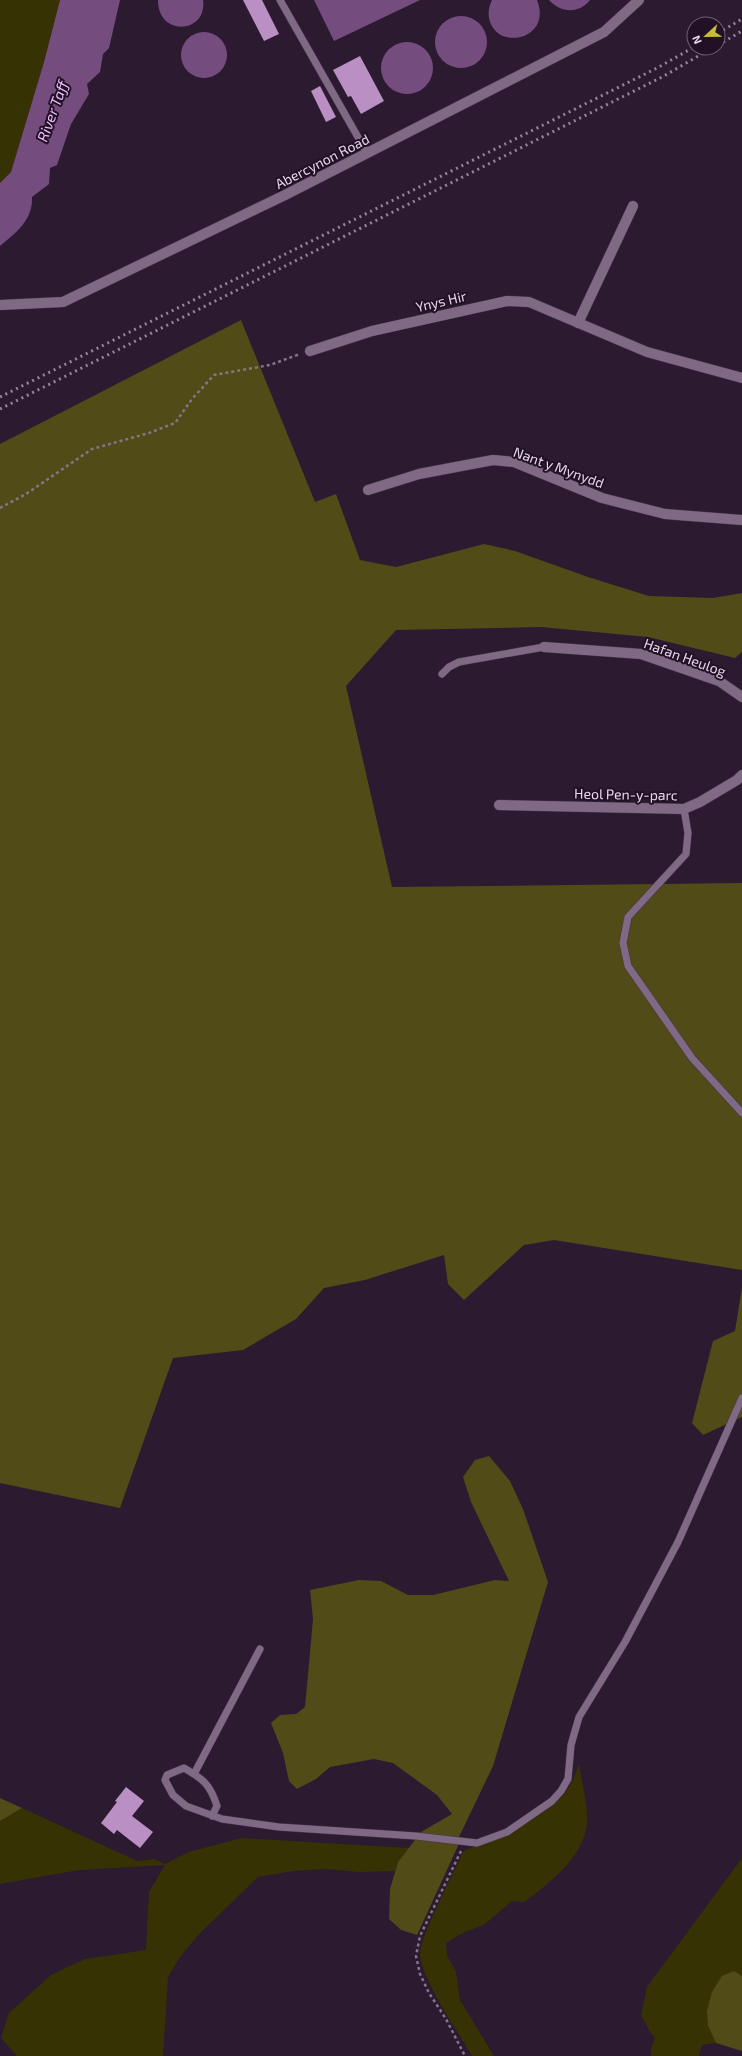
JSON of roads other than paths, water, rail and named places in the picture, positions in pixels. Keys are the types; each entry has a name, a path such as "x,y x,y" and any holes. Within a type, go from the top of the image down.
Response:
{"street":[{"name":"Abercynon Road","path":"0,305 63,302 286,195 604,32 639,0"},
{"path":"578,323 633,206"},
{"name":"Ynys Hir","path":"310,350 372,331 507,301 529,302 647,352 742,378"},
{"name":"Nant y Mynydd","path":"368,490 419,474 493,460 514,462 602,498 665,514 742,520"},
{"name":"Hafan Heulog","path":"544,647 641,654 719,681 742,697"},
{"name":"Heol Pen-y-parc","path":"499,805 684,809 700,802 738,780 742,775"}],"lane":[{"path":"280,0 367,153"},
{"path":"442,674 448,667 459,662 544,647"},
{"path":"684,809 688,833 686,854 628,917 623,943 628,966 692,1058 742,1113"},
{"path":"212,1816 217,1806 214,1794 204,1780 184,1768 167,1775 165,1780 173,1795 186,1806 212,1816 222,1819 279,1827 416,1836 477,1843 507,1832 552,1801 561,1791 568,1779 571,1745 579,1717 625,1642 678,1542 742,1398"},
{"path":"194,1774 260,1649"}],"water":[{"name":"River Taff","path":"60,0 120,0 109,48 103,54 100,72 87,84 89,94 71,124 57,165 50,168 49,184 32,197 32,205 27,219 12,236 0,246 0,183 11,172 44,62"},
{"path":"158,0 203,0 203,11 198,19 191,25 182,27 166,21 160,12"},
{"path":"314,0 420,0 334,41"},
{"path":"492,0 537,0 540,14 537,24 530,32 521,37 511,38 501,35 493,29 489,18 489,9"},
{"path":"549,0 590,0 586,5 580,8 570,10 558,7"},
{"path":"461,16 475,20 483,28 487,42 483,56 475,64 461,68 447,64 439,56 435,42 439,28 447,20"},
{"path":"204,32 217,36 223,42 227,55 223,68 217,74 204,78 191,74 185,68 181,55 185,42 191,36"},
{"path":"407,42 421,46 429,54 433,68 429,82 421,90 407,94 393,90 385,82 381,68 385,54 393,46"}],"railway":[{"path":"726,28 742,19"},
{"path":"726,40 742,31"},
{"path":"0,397 659,67 686,52"},
{"path":"0,409 664,76 698,56"}]}
